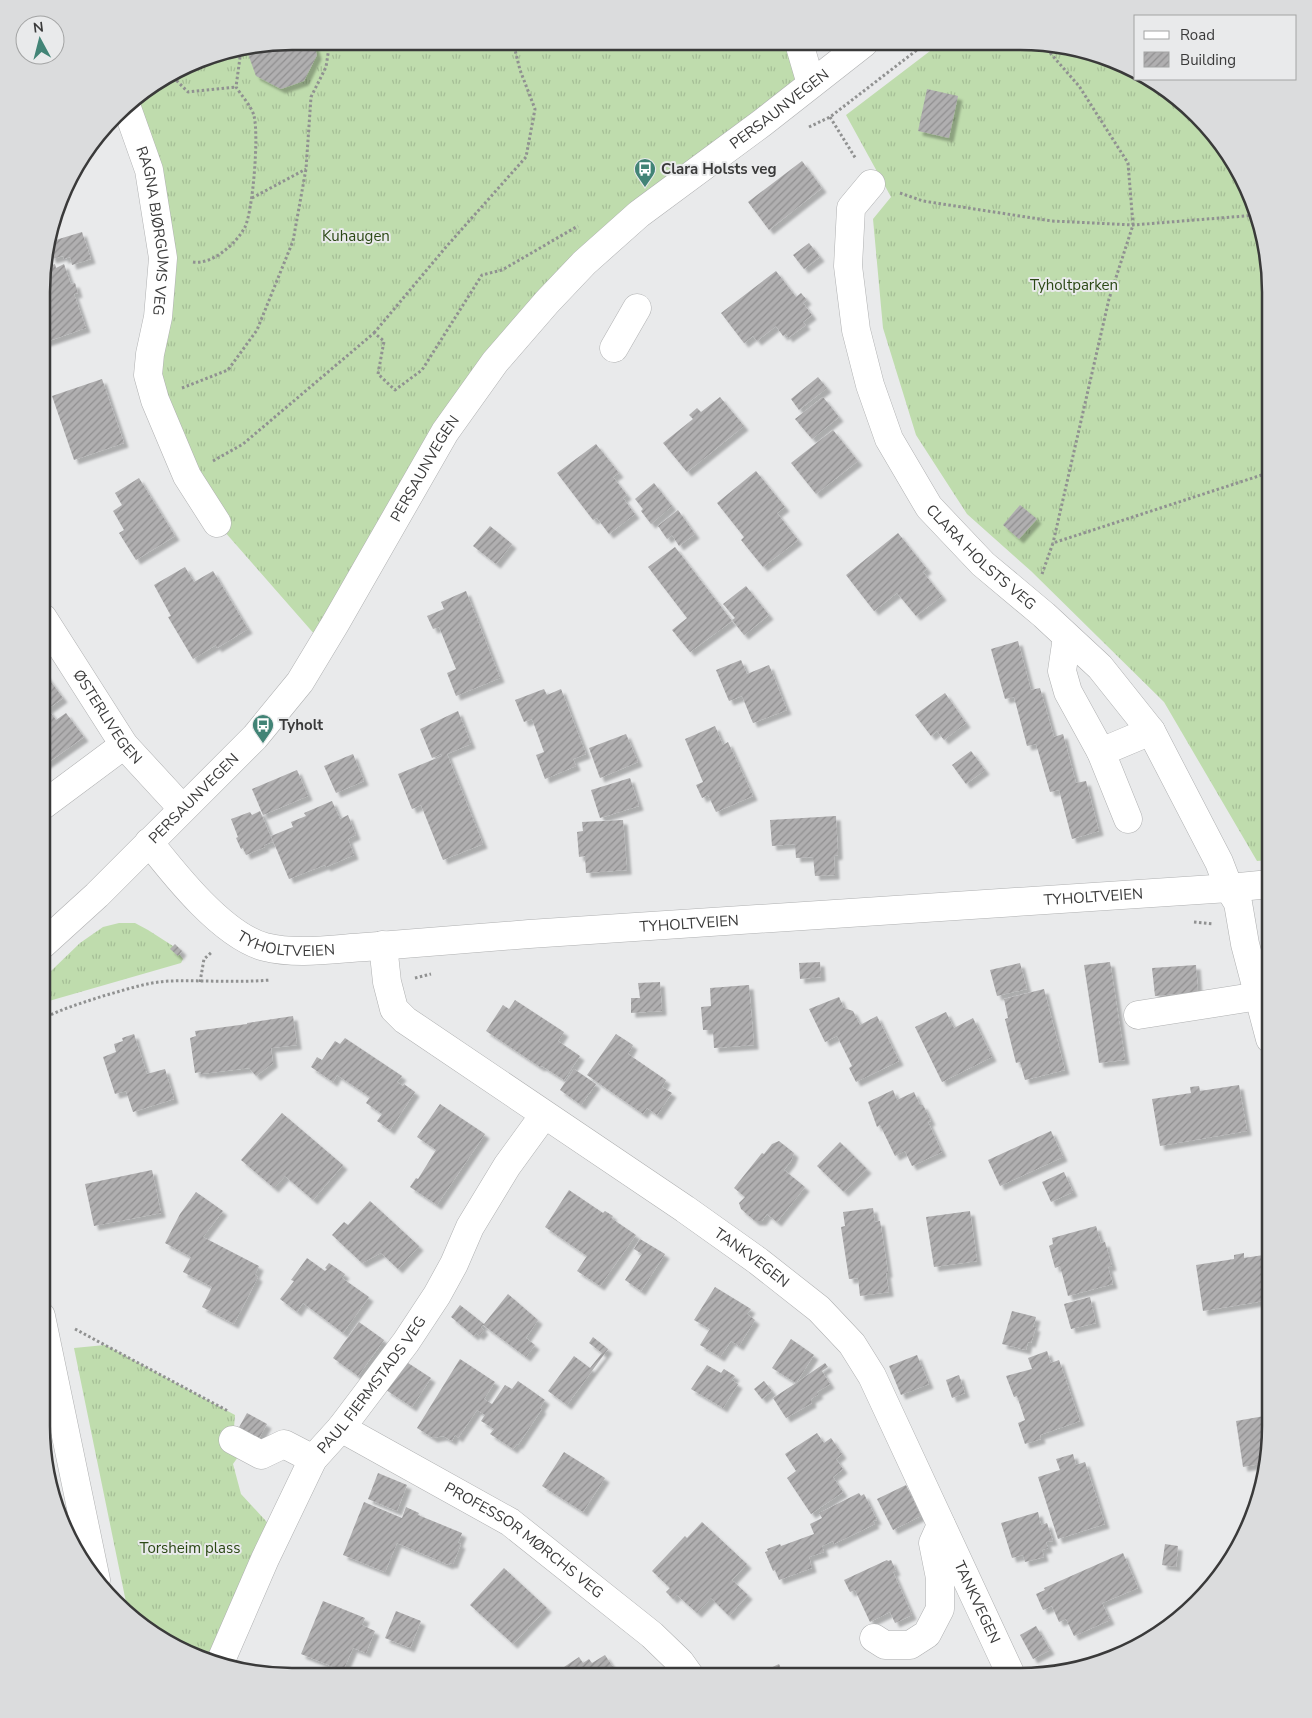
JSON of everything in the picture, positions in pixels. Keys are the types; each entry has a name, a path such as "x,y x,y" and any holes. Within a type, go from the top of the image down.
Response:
{"street":[{"path":"801,50 811,84"},
{"name":"PERSAUNVEGEN","path":"50,938 97,895 255,737 300,682 445,432 495,362 547,302 584,263 639,214 762,123 855,50"},
{"name":"RAGNA BJØRGUMS VEG","path":"129,114 149,170 163,258 158,317 150,354 148,375 155,400 187,476 217,523"},
{"name":"CLARA HOLSTS VEG","path":"871,184 851,208 848,266 856,330 870,385 888,439 930,507 983,564 1031,604 1100,667 1151,731 1219,862 1229,888 1238,903 1245,944 1262,1005"},
{"path":"614,348 637,308"},
{"name":"ØSTERLIVEGEN","path":"50,629 124,745 182,808"},
{"path":"1067,636 1062,671 1068,692 1101,752 1128,819"},
{"path":"1101,752 1151,731"},
{"path":"50,800 124,745"},
{"name":"TYHOLTVEIEN","path":"149,842 176,876 235,933 260,946 308,951 1262,885"},
{"name":"TANKVEGEN","path":"384,945 387,982 394,1009 405,1020 744,1250 824,1314 852,1344 872,1376 1008,1668"},
{"path":"1138,1016 1260,996"},
{"name":"PAUL FJERMSTADS VEG","path":"222,1658 265,1560 313,1459 340,1428 406,1342 437,1295 454,1264 470,1227 507,1166 544,1115"},
{"path":"50,1395 91,1560"},
{"name":"PROFESSOR MØRCHS VEG","path":"340,1428 510,1522 652,1635 684,1668"},
{"path":"233,1440 261,1455 284,1444 313,1459"},
{"path":"874,1638 885,1645 910,1645 926,1634 940,1609 940,1578 933,1543 941,1525"}],"path":[{"path":"155,400 228,370 257,330 293,241 306,169 311,97 326,67 329,50"},
{"path":"187,476 243,444 374,333 446,247 526,157 535,109 520,70 515,50"},
{"path":"806,128 830,117 917,50"},
{"path":"1031,604 1053,543 1109,299 1133,225 1128,163 1079,86 1050,52"},
{"path":"163,258 200,263 224,252 245,227 251,199 256,147 254,115 236,87 240,56"},
{"path":"176,80 188,92 236,87"},
{"path":"830,117 871,184 933,202 1052,220 1133,225 1250,216"},
{"path":"251,199 306,169"},
{"path":"374,333 384,341 378,374 395,390 422,370 482,275 502,270 580,225"},
{"path":"1053,543 1262,475"},
{"path":"50,1015 59,1010 155,982 200,982"},
{"path":"73,1328 235,1415 233,1440"}],"green space":[{"name":"Kuhaugen","path":"292,50 802,50 811,84 584,263 431,456 323,644 217,523 155,400 158,317 129,114 171,82 200,68 245,55"},
{"name":"Tyholtparken","path":"931,50 1051,52 1098,63 1141,82 1167,100 1191,121 1212,145 1230,171 1244,200 1254,230 1260,261 1262,292 1262,861 1257,861 1164,702 1031,571 967,514 916,435 883,328 873,219 891,197 846,115"},
{"path":"119,923 135,923 173,946 183,959 181,963 50,1001 50,973 80,943 103,927"},
{"name":"Torsheim plass","path":"105,1345 235,1415 233,1440 245,1447 233,1464 241,1494 277,1533 215,1655 171,1636 145,1618 126,1601 74,1348"}],"building":[{"path":"316,50 317,55 304,81 281,89 256,76 248,54 261,52"},
{"path":"927,89 958,96 949,138 918,131"},
{"path":"802,161 822,188 769,230 748,202"},
{"path":"82,232 91,259 72,265 70,257 64,259 63,256 52,259 56,240"},
{"path":"809,243 820,257 804,269 793,255"},
{"path":"55,264 56,268 64,264 71,284 75,283 78,293 74,294 86,328 50,341 50,292 52,265"},
{"path":"776,271 796,297 801,293 807,300 803,303 812,315 803,322 806,325 788,338 786,334 783,336 776,326 757,341 753,336 744,343 721,313"},
{"path":"818,377 827,388 799,410 791,399"},
{"path":"102,379 124,443 74,460 52,396"},
{"path":"720,397 744,426 687,472 663,443 693,419 689,415 697,408 701,412"},
{"path":"823,397 839,417 812,439 795,419"},
{"path":"833,430 858,461 816,494 791,463"},
{"path":"596,444 619,473 613,477 627,495 623,498 635,514 609,534 597,518 593,520 557,473"},
{"path":"756,471 785,507 777,513 798,540 763,567 741,540 744,537 717,503"},
{"path":"139,478 175,536 136,560 119,533 124,530 113,511 122,505 115,493"},
{"path":"654,483 672,506 651,524 635,499"},
{"path":"1020,505 1037,519 1019,539 1003,525"},
{"path":"678,510 695,534 679,546 672,535 667,539 658,526"},
{"path":"490,526 512,544 496,564 473,546"},
{"path":"898,533 927,569 923,572 942,596 916,616 897,593 874,611 846,575"},
{"path":"675,547 732,621 690,652 672,630 687,618 648,567"},
{"path":"185,567 194,582 213,571 248,629 217,648 216,645 193,659 168,617 171,616 154,585"},
{"path":"746,586 769,615 744,635 732,620 735,618 723,604"},
{"path":"466,591 500,678 456,696 447,673 456,669 439,627 433,629 427,616 444,609 441,602"},
{"path":"1018,641 1031,690 1040,688 1054,737 1063,734 1076,783 1086,781 1099,831 1072,839 1059,790 1050,792 1036,744 1027,746 1014,697 1005,699 991,649"},
{"path":"741,660 747,674 769,665 787,710 753,723 742,696 729,701 716,670"},
{"path":"50,680 63,698 50,708"},
{"path":"544,689 547,695 561,689 586,754 573,759 576,766 545,779 536,755 544,752 532,719 524,722 515,700"},
{"path":"945,693 966,723 944,740 937,731 931,736 915,715"},
{"path":"458,711 471,744 447,754 483,844 443,860 421,805 412,809 398,774 442,756 441,754 432,758 420,729"},
{"path":"50,712 56,720 66,713 84,737 50,761"},
{"path":"715,726 723,745 728,742 753,796 716,812 708,795 702,798 696,785 703,782 685,739"},
{"path":"626,734 638,762 600,778 589,748"},
{"path":"971,751 985,770 966,784 952,765"},
{"path":"353,754 364,781 336,793 324,766"},
{"path":"297,770 308,796 263,815 252,789"},
{"path":"630,778 639,806 600,818 591,790"},
{"path":"332,801 340,819 348,815 356,835 348,839 354,855 326,867 325,865 289,879 271,836 293,827 291,822 306,816 304,813"},
{"path":"260,811 273,842 246,855 236,838 238,837 231,819 250,812 252,815"},
{"path":"836,816 838,855 834,856 835,875 815,876 813,857 796,858 795,844 772,846 770,820"},
{"path":"623,820 627,870 586,873 585,856 579,857 577,832 583,831 582,822"},
{"path":"175,944 182,951 178,956 170,949"},
{"path":"820,962 821,977 800,979 799,963"},
{"path":"1110,962 1125,1060 1099,1063 1084,965"},
{"path":"1020,963 1027,989 997,996 990,970"},
{"path":"1196,965 1198,992 1155,996 1152,968"},
{"path":"660,982 662,1011 631,1013 631,998 640,998 638,983"},
{"path":"749,985 754,1045 714,1048 713,1030 703,1030 701,1007 711,1006 710,988"},
{"path":"1044,989 1065,1070 1025,1080 1020,1062 1016,1063 1005,1019 1008,1018 1004,999"},
{"path":"839,997 844,1008 853,1011 860,1025 877,1016 899,1061 856,1082 849,1068 852,1066 837,1036 825,1042 809,1009"},
{"path":"515,1000 564,1032 558,1041 580,1056 564,1080 542,1066 540,1067 486,1031 503,1005 509,1009"},
{"path":"946,1012 954,1028 973,1018 992,1057 942,1082 915,1027"},
{"path":"293,1016 297,1045 271,1048 273,1063 256,1076 249,1068 201,1074 201,1072 195,1073 190,1038 196,1036 195,1031"},
{"path":"134,1034 147,1074 165,1069 174,1099 133,1112 126,1091 115,1094 103,1057 116,1052 114,1044 123,1041 122,1038"},
{"path":"616,1034 633,1045 628,1054 666,1080 662,1087 672,1093 657,1115 647,1108 643,1114 587,1075"},
{"path":"345,1038 402,1076 397,1082 403,1086 404,1084 415,1092 390,1130 377,1121 382,1114 366,1103 370,1097 337,1075 333,1082 311,1067 317,1057 322,1060 335,1041 340,1044"},
{"path":"574,1069 596,1084 581,1105 560,1090"},
{"path":"1239,1085 1247,1131 1160,1146 1152,1099 1191,1093 1190,1087 1199,1086 1200,1091"},
{"path":"893,1090 897,1100 914,1092 931,1121 928,1122 942,1152 912,1166 905,1151 895,1156 880,1125 877,1127 868,1102"},
{"path":"440,1104 485,1134 437,1205 410,1187 416,1178 418,1179 436,1150 417,1137"},
{"path":"282,1113 343,1165 313,1200 285,1176 274,1188 241,1160"},
{"path":"1051,1131 1063,1157 1000,1186 988,1160"},
{"path":"779,1141 794,1153 784,1170 805,1187 777,1222 767,1214 762,1221 755,1221 741,1209 739,1203 745,1197 734,1188 762,1153 764,1154 772,1144"},
{"path":"840,1142 867,1169 844,1192 817,1166"},
{"path":"152,1170 161,1213 94,1226 85,1184"},
{"path":"1064,1172 1073,1192 1051,1202 1042,1182"},
{"path":"569,1190 603,1213 605,1211 613,1216 611,1218 636,1235 600,1286 577,1271 587,1256 545,1227"},
{"path":"196,1192 223,1211 203,1237 259,1266 255,1275 258,1277 234,1324 202,1307 212,1287 183,1272 191,1257 165,1243 180,1214"},
{"path":"370,1201 419,1246 398,1269 381,1253 362,1263 332,1235 344,1222 348,1225"},
{"path":"873,1208 875,1222 880,1221 889,1292 860,1296 858,1278 849,1279 841,1227 845,1226 843,1212"},
{"path":"970,1211 977,1261 934,1267 926,1217"},
{"path":"1096,1226 1101,1243 1105,1242 1112,1266 1108,1267 1113,1284 1068,1296 1060,1266 1055,1268 1049,1246 1053,1244 1052,1238"},
{"path":"640,1239 665,1254 641,1291 625,1280 642,1254 634,1249"},
{"path":"1244,1253 1244,1258 1262,1255 1262,1301 1203,1311 1196,1265 1234,1259 1234,1255"},
{"path":"307,1258 325,1271 329,1263 345,1274 342,1278 369,1297 343,1333 303,1303 297,1312 280,1299 294,1281 291,1280"},
{"path":"715,1287 751,1309 747,1314 755,1320 739,1346 731,1341 720,1357 700,1345 710,1329 694,1320"},
{"path":"508,1294 538,1320 526,1338 535,1345 526,1357 483,1325 481,1327 484,1330 479,1336 476,1333 474,1336 451,1317 460,1305 484,1324"},
{"path":"1090,1297 1096,1323 1071,1329 1064,1304"},
{"path":"1012,1311 1036,1317 1033,1327 1036,1327 1031,1343 1028,1342 1026,1350 1002,1344"},
{"path":"359,1322 384,1340 358,1376 333,1358"},
{"path":"593,1337 608,1349 567,1405 548,1391 574,1356 590,1368 602,1353 589,1343"},
{"path":"791,1339 814,1355 796,1383 772,1368"},
{"path":"1047,1351 1051,1363 1059,1360 1080,1421 1040,1435 1041,1439 1025,1444 1018,1423 1025,1420 1017,1396 1014,1397 1006,1376 1032,1369 1028,1358"},
{"path":"917,1355 929,1384 901,1395 889,1366"},
{"path":"460,1359 495,1382 484,1399 492,1404 505,1385 512,1389 518,1381 545,1400 540,1408 542,1409 518,1445 513,1449 490,1434 494,1429 481,1421 485,1415 477,1410 458,1438 455,1435 452,1441 443,1436 433,1438 417,1428"},
{"path":"405,1361 431,1378 412,1407 386,1390"},
{"path":"825,1363 828,1367 822,1371 830,1384 817,1392 819,1394 811,1399 812,1403 786,1418 773,1398"},
{"path":"707,1365 721,1373 724,1369 735,1376 732,1380 738,1384 723,1408 691,1389"},
{"path":"959,1375 965,1393 952,1398 946,1380"},
{"path":"764,1381 772,1391 762,1399 754,1389"},
{"path":"247,1413 267,1424 257,1442 237,1431"},
{"path":"1262,1416 1259,1464 1243,1467 1236,1421"},
{"path":"817,1433 824,1443 831,1438 842,1454 836,1459 843,1469 833,1477 843,1492 811,1514 787,1478 796,1471 785,1454"},
{"path":"564,1452 605,1478 583,1512 542,1486"},
{"path":"1073,1454 1076,1465 1085,1462 1105,1524 1058,1539 1038,1477 1060,1470 1056,1459"},
{"path":"378,1473 407,1485 397,1511 368,1499"},
{"path":"906,1485 921,1516 893,1530 877,1499"},
{"path":"859,1493 861,1496 864,1494 877,1520 873,1521 875,1524 834,1544 833,1541 822,1546 824,1552 809,1557 812,1568 779,1580 765,1552 768,1551 767,1549 814,1534 810,1524 822,1518 819,1513"},
{"path":"364,1502 402,1518 406,1507 419,1513 418,1515 462,1533 458,1543 461,1544 453,1564 450,1563 449,1565 397,1543 385,1572 343,1555"},
{"path":"1038,1512 1041,1525 1047,1523 1053,1541 1046,1542 1048,1548 1042,1550 1044,1557 1025,1562 1023,1555 1012,1558 1001,1523"},
{"path":"702,1522 747,1564 732,1580 748,1595 729,1616 711,1598 697,1613 677,1595 673,1599 666,1592 670,1588 652,1571 685,1536 687,1538"},
{"path":"1165,1544 1178,1546 1176,1567 1162,1565"},
{"path":"1123,1553 1138,1588 1102,1603 1110,1620 1074,1636 1066,1619 1059,1622 1052,1606 1043,1610 1036,1594 1045,1590 1044,1588"},
{"path":"887,1560 891,1560 896,1571 893,1572 912,1615 895,1623 890,1612 870,1622 855,1590 850,1592 844,1580"},
{"path":"504,1568 547,1608 513,1644 470,1605"},
{"path":"323,1601 365,1618 362,1625 375,1631 366,1653 353,1648 344,1668 336,1668 301,1654"},
{"path":"396,1611 421,1621 410,1648 385,1638"},
{"path":"1036,1626 1050,1650 1033,1659 1020,1635"},
{"path":"605,1655 614,1668 562,1668 579,1657 583,1663 589,1659 592,1663"},
{"path":"779,1664 781,1668 770,1668"}],"place":[{"name":"Clara Holsts veg","path":"645,188"},
{"name":"Tyholt","path":"263,744"}]}
